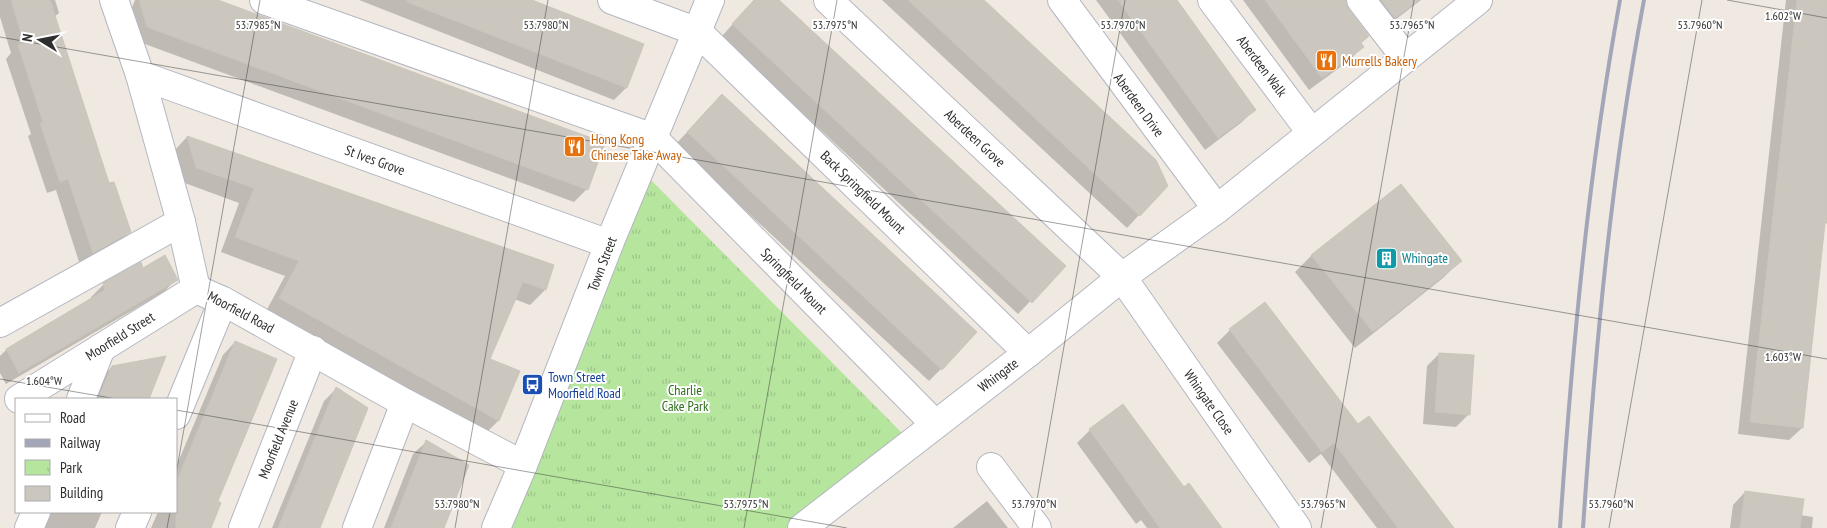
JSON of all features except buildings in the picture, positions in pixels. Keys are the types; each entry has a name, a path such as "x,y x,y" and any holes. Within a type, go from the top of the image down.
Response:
{"street":[{"name":"Moorfield Road","path":"114,0 140,75 182,222 196,289 313,350 405,403 523,465"},
{"path":"264,0 653,138"},
{"path":"612,0 698,32"},
{"name":"Town Street","path":"496,528 523,465 609,244 710,0"},
{"name":"Aberdeen Grove","path":"828,0 1122,276"},
{"name":"Aberdeen Drive","path":"1062,0 1216,209"},
{"name":"Aberdeen Walk","path":"1212,0 1311,132"},
{"path":"1361,0 1405,57"},
{"name":"Whingate","path":"802,528 1028,353 1122,276 1216,209 1478,0"},
{"name":"Back Springfield Mount","path":"698,32 1028,353"},
{"name":"St Ives Grove","path":"140,75 609,244"},
{"name":"Springfield Mount","path":"653,138 935,424"},
{"path":"0,322 182,222"},
{"name":"Whingate Close","path":"1122,276 1297,528"},
{"name":"Moorfield Street","path":"21,398 196,289"},
{"path":"178,410 223,302"},
{"path":"81,398 101,348"},
{"name":"Moorfield Avenue","path":"243,528 313,350"},
{"name":"Moorfield Street","path":"0,411 15,402"},
{"path":"357,528 405,403"},
{"path":"990,467 1037,528"},
{"path":"29,528 36,513"},
{"path":"130,528 137,513"}],"green space":[{"name":"Charlie Cake Park","path":"640,169 911,442 807,528 491,528"}],"railway":[{"path":"1560,528 1582,263 1599,131 1620,0"},
{"path":"1583,528 1593,395 1613,197 1632,65 1644,0"}],"place":[{"name":"Murrells Bakery","path":"1326,61"},
{"name":"Hong Kong Chinese Take Away","path":"575,147"},
{"name":"Whingate","path":"1386,258"},
{"name":"Town Street Moorfield Road","path":"532,385"}]}
